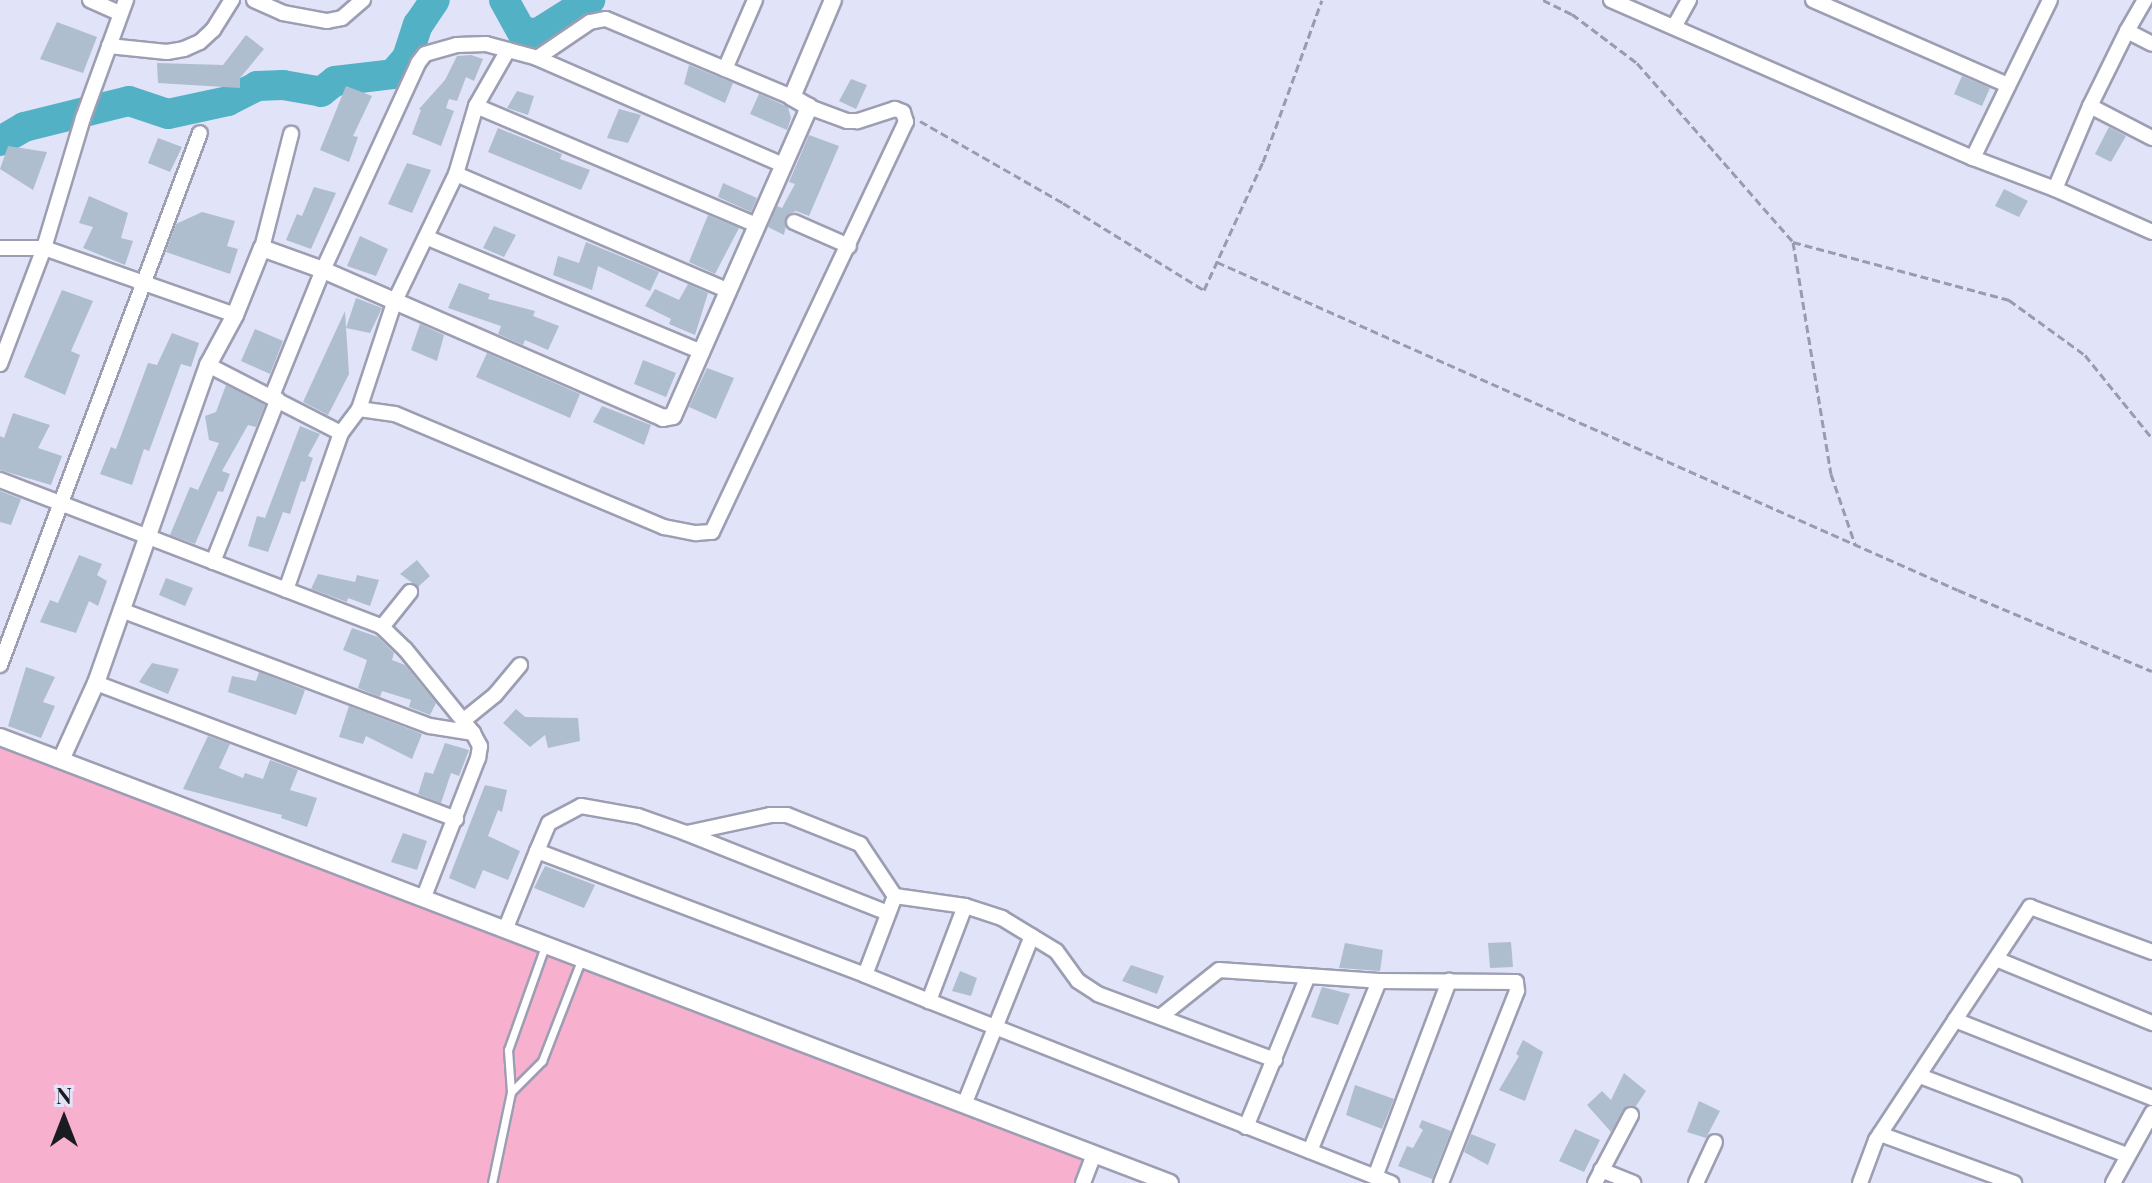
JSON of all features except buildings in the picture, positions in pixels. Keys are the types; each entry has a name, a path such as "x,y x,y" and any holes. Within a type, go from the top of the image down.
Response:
{"street":[{"path":"0,364 44,248 85,111 122,6 90,0"},
{"path":"109,46 167,52 192,46 213,30 232,0"},
{"path":"254,0 283,13 327,21 342,18 363,0"},
{"path":"725,69 755,0"},
{"path":"792,97 833,0"},
{"path":"1611,0 1973,158 2055,189 2152,232"},
{"path":"1674,27 1689,0"},
{"path":"1813,0 2008,85"},
{"path":"1973,158 2050,0"},
{"path":"2055,189 2090,106 2145,0"},
{"path":"359,409 395,414 664,527 696,533 712,532 906,122 903,112 887,110 857,121 847,121 597,18 537,58"},
{"path":"2127,31 2152,44"},
{"path":"213,562 323,270 418,63 425,54 457,45 486,44 537,58 783,165"},
{"path":"286,590 341,433 359,409 394,303 428,238 456,174 476,106 508,50"},
{"path":"476,106 757,225"},
{"path":"2090,106 2152,138"},
{"path":"262,248 323,270 663,418 673,416 809,107"},
{"path":"0,665 200,133"},
{"path":"61,760 96,683 208,365 235,315 262,248 291,134"},
{"path":"456,174 729,291"},
{"path":"794,222 849,246"},
{"path":"428,238 702,352"},
{"path":"0,248 44,248 235,315"},
{"path":"208,365 341,433"},
{"path":"0,480 382,627 405,649 464,720 480,746 456,819 423,899"},
{"path":"382,627 410,592"},
{"path":"121,610 430,726 473,733"},
{"path":"464,720 495,695 520,665"},
{"path":"96,683 456,819"},
{"path":"0,737 1170,1183"},
{"path":"505,930 549,823 581,806 638,816 888,913"},
{"path":"686,833 770,815 787,815 860,844 895,896 965,906 1002,918 1056,951 1078,981 1095,992 1275,1060"},
{"path":"537,851 865,975 995,1029 1392,1183"},
{"path":"865,975 895,896"},
{"path":"929,1001 965,906"},
{"path":"1860,1183 1880,1134 2030,907 2152,952"},
{"path":"964,1105 1032,936"},
{"path":"1996,959 2152,1023"},
{"path":"1160,1017 1219,970 1379,981 1511,981 1518,985 1441,1183"},
{"path":"1246,1127 1308,976"},
{"path":"1310,1151 1379,981"},
{"path":"1375,1177 1449,981"},
{"path":"1955,1020 2152,1098"},
{"path":"1920,1076 2127,1155"},
{"path":"2113,1183 2152,1113"},
{"path":"1631,1115 1598,1176 1633,1183"},
{"path":"1880,1134 2014,1183"},
{"path":"1696,1183 1715,1142"},
{"path":"1088,1182 1094,1155"}],"lane":[{"path":"492,1183 511,1092 508,1050 545,944"},
{"path":"511,1092 542,1061 582,958"}],"path":[{"path":"903,112 1063,203 1204,290 1263,162 1322,0"},
{"path":"1543,0 1572,14 1637,63 1793,242 1831,474 1855,545"},
{"path":"1793,242 2009,300 2085,355 2152,438"},
{"path":"1217,262 1855,545 2152,671"}],"shaded area":[{"path":"0,743 1085,1156 1074,1183 0,1183"}],"waterway":[{"path":"0,141 24,127 129,101 168,114 228,101 257,86 283,85 321,92 335,81 393,74 407,58 418,25 435,0"},
{"path":"504,0 522,32 538,33 590,0"}]}
